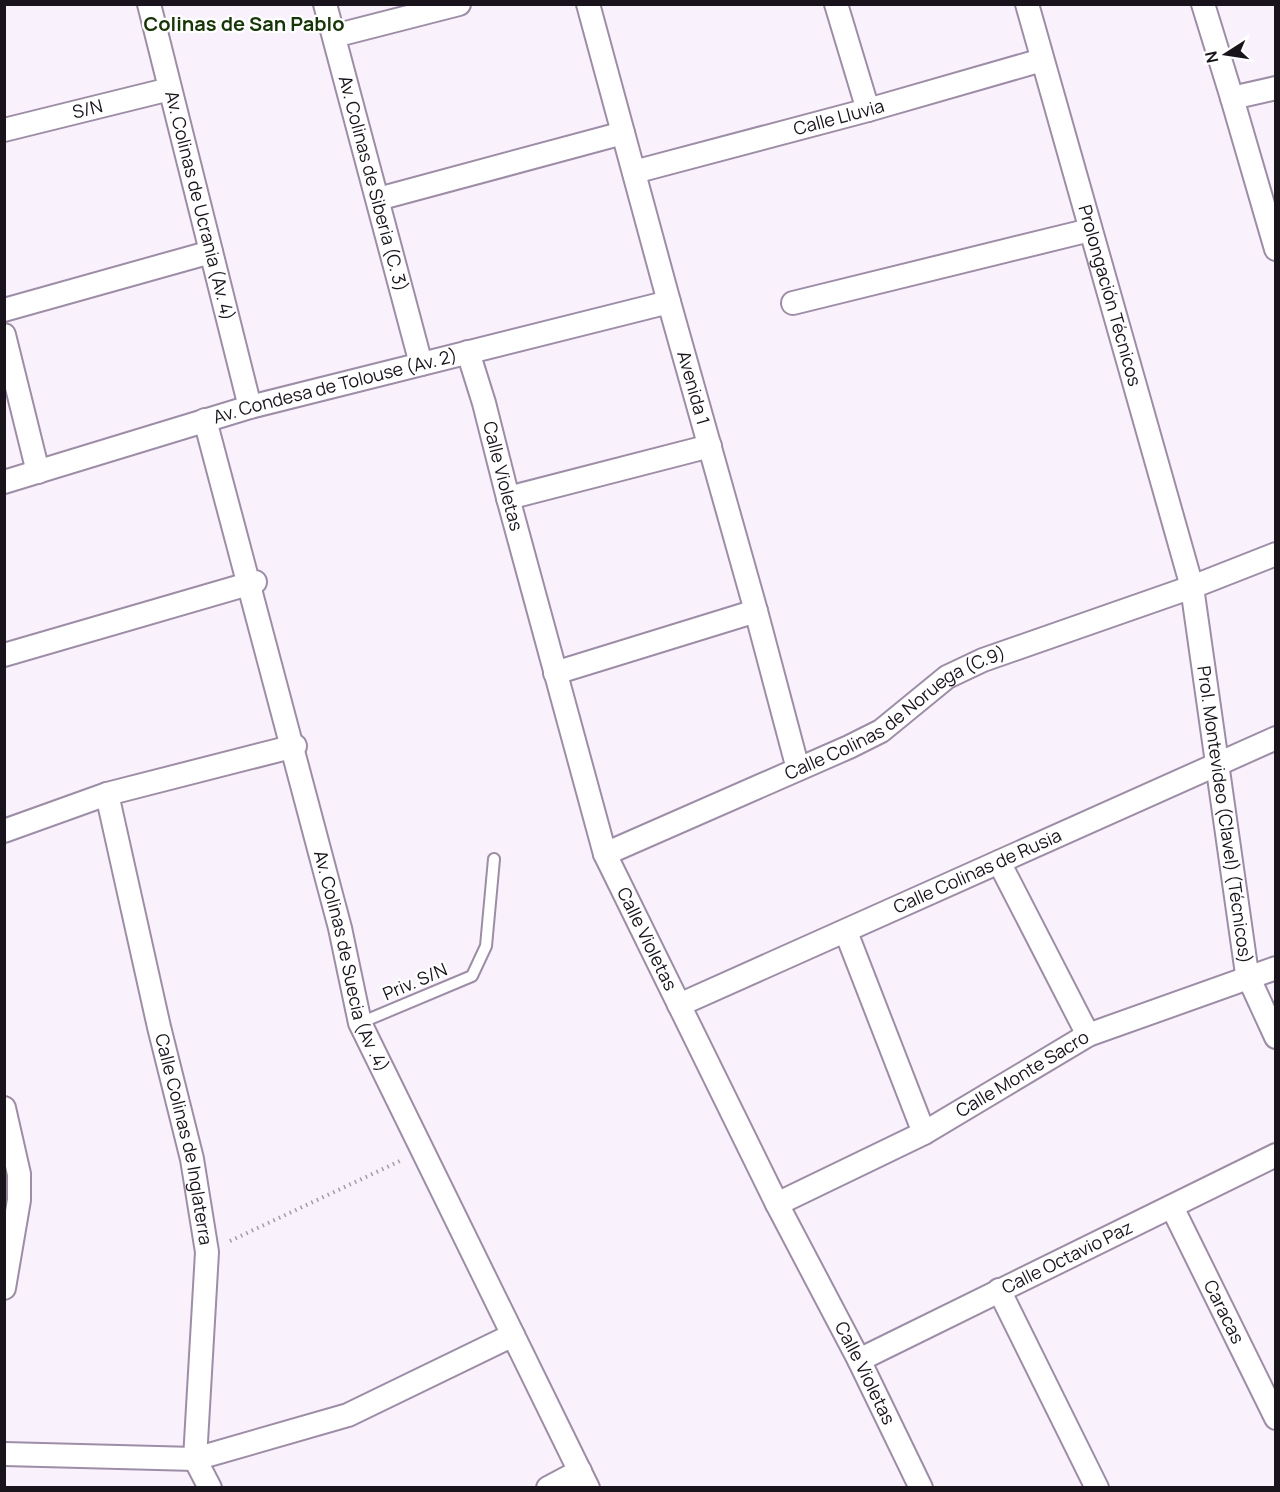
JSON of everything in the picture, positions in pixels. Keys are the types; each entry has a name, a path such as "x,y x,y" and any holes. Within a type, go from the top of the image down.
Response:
{"street":[{"name":"Av. Colinas de Ucrania (Av. 4)","path":"149,4 250,407"},
{"name":"Av. Colinas de Siberia (C. 3)","path":"326,4 422,364"},
{"path":"334,36 459,4"},
{"name":"Avenida 1","path":"588,4 798,769"},
{"path":"836,4 868,111"},
{"name":"Prolongación Técnicos","path":"1026,4 1192,587"},
{"path":"1203,4 1275,249"},
{"name":"Calle Lluvia","path":"634,172 868,111 1042,60"},
{"path":"1232,98 1275,88"},
{"name":"S/N","path":"4,130 170,89"},
{"path":"378,199 623,133"},
{"path":"793,303 1090,230"},
{"path":"4,309 211,252"},
{"name":"Av. Condesa de Tolouse (Av. 2)","path":"4,482 250,407 669,302"},
{"path":"4,335 38,472"},
{"name":"Calle Violetas","path":"468,352 484,403 605,854 777,1204 859,1360 921,1488"},
{"name":"Av. Colinas de Suecia (Av .4)","path":"205,420 252,583 340,928 360,1023 584,1479"},
{"path":"508,498 710,446"},
{"name":"Calle Colinas de Noruega (C.9)","path":"605,854 881,731 946,677 983,660 1192,587 1275,554"},
{"path":"4,655 252,583"},
{"name":"Prol. Montevideo (Clavel) (Técnicos)","path":"1192,587 1248,978 1275,1037"},
{"path":"555,673 756,611"},
{"name":"Calle Colinas de Rusia","path":"679,1005 1275,738"},
{"path":"4,831 107,794 294,747"},
{"name":"Calle Colinas de Inglaterra","path":"107,794 159,1027 192,1159 207,1252 195,1459"},
{"path":"999,862 1088,1035"},
{"path":"846,932 924,1133"},
{"name":"Calle Monte Sacro","path":"777,1204 924,1133 1088,1035 1275,968"},
{"path":"4,1108 12,1177 19,1200 4,1288"},
{"name":"Calle Octavio Paz","path":"859,1360 999,1290 1172,1208 1275,1155"},
{"name":"Caracas","path":"1172,1208 1275,1418"},
{"path":"999,1290 1097,1488"},
{"path":"4,1454 195,1459 348,1415 513,1335"},
{"path":"195,1459 210,1488"},
{"path":"548,1488 584,1479"}],"lane":[{"name":"Priv. S/N","path":"360,1023 472,976 486,946 494,859"}],"path":[{"path":"207,1252 423,1150"}],"district":[{"name":"Colinas de San Pablo","path":"244,24"}]}
